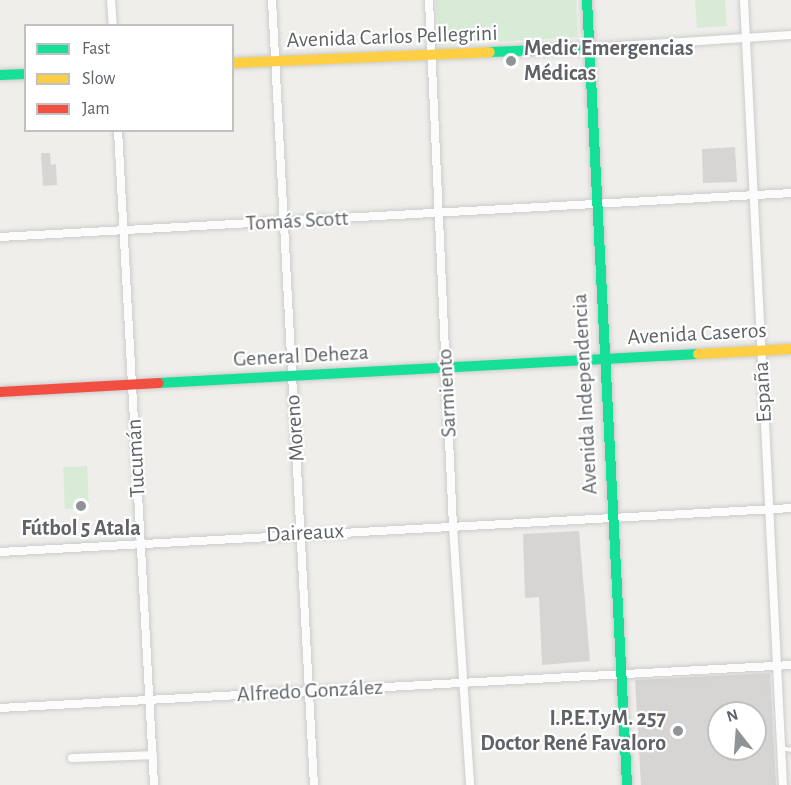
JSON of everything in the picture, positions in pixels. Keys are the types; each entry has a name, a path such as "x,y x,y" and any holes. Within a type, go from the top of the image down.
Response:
{"main road":[{"name":"Avenida Independencia","path":"587,0 594,205 604,359 610,518 627,785"},
{"name":"Avenida Carlos Pellegrini","path":"234,63 590,48"},
{"path":"0,75 24,74"},
{"name":"Avenida Caseros","path":"604,359 791,349"},
{"name":"General Deheza","path":"0,393 604,359"}],"street":[{"path":"111,0 113,24"},
{"name":"Moreno","path":"272,0 311,691 314,785"},
{"name":"Sarmiento","path":"429,0 453,527 470,785"},
{"name":"España","path":"744,0 783,785"},
{"path":"590,48 791,35"},
{"name":"Tucumán","path":"118,132 152,700 154,785"},
{"name":"Tomás Scott","path":"0,237 438,215 791,193"},
{"name":"Daireaux","path":"0,552 301,532 453,527 791,508"},
{"name":"Alfredo González","path":"0,708 791,665"},
{"path":"72,758 153,755"}],"lane":[{"path":"781,748 791,750"}],"green space":[{"path":"436,0 576,0 578,37 439,45"},
{"path":"695,0 725,0 727,26 697,28"},
{"path":"87,466 89,508 65,509 63,467"}],"building":[{"path":"735,147 737,182 703,183 702,149"},
{"path":"41,153 50,153 51,165 56,164 57,185 43,186"},
{"path":"579,531 590,661 542,665 539,597 525,598 523,534"},
{"name":"I.P.E.T.yM. 257 Doctor René Favaloro","path":"770,673 776,785 641,785 635,680"}],"traffic: fast":[{"path":"587,0 627,785"},
{"path":"490,52 590,48"},
{"path":"0,75 24,74"},
{"path":"159,383 698,354"}],"traffic: slow":[{"path":"234,63 490,52"},
{"path":"698,354 791,349"}],"traffic: jam":[{"path":"0,392 159,383"}],"place":[{"name":"Medic Emergencias Médicas","path":"511,61"},
{"name":"Fútbol 5 Atala","path":"81,506"},
{"name":"I.P.E.T.yM. 257 Doctor René Favaloro","path":"678,731"}]}
